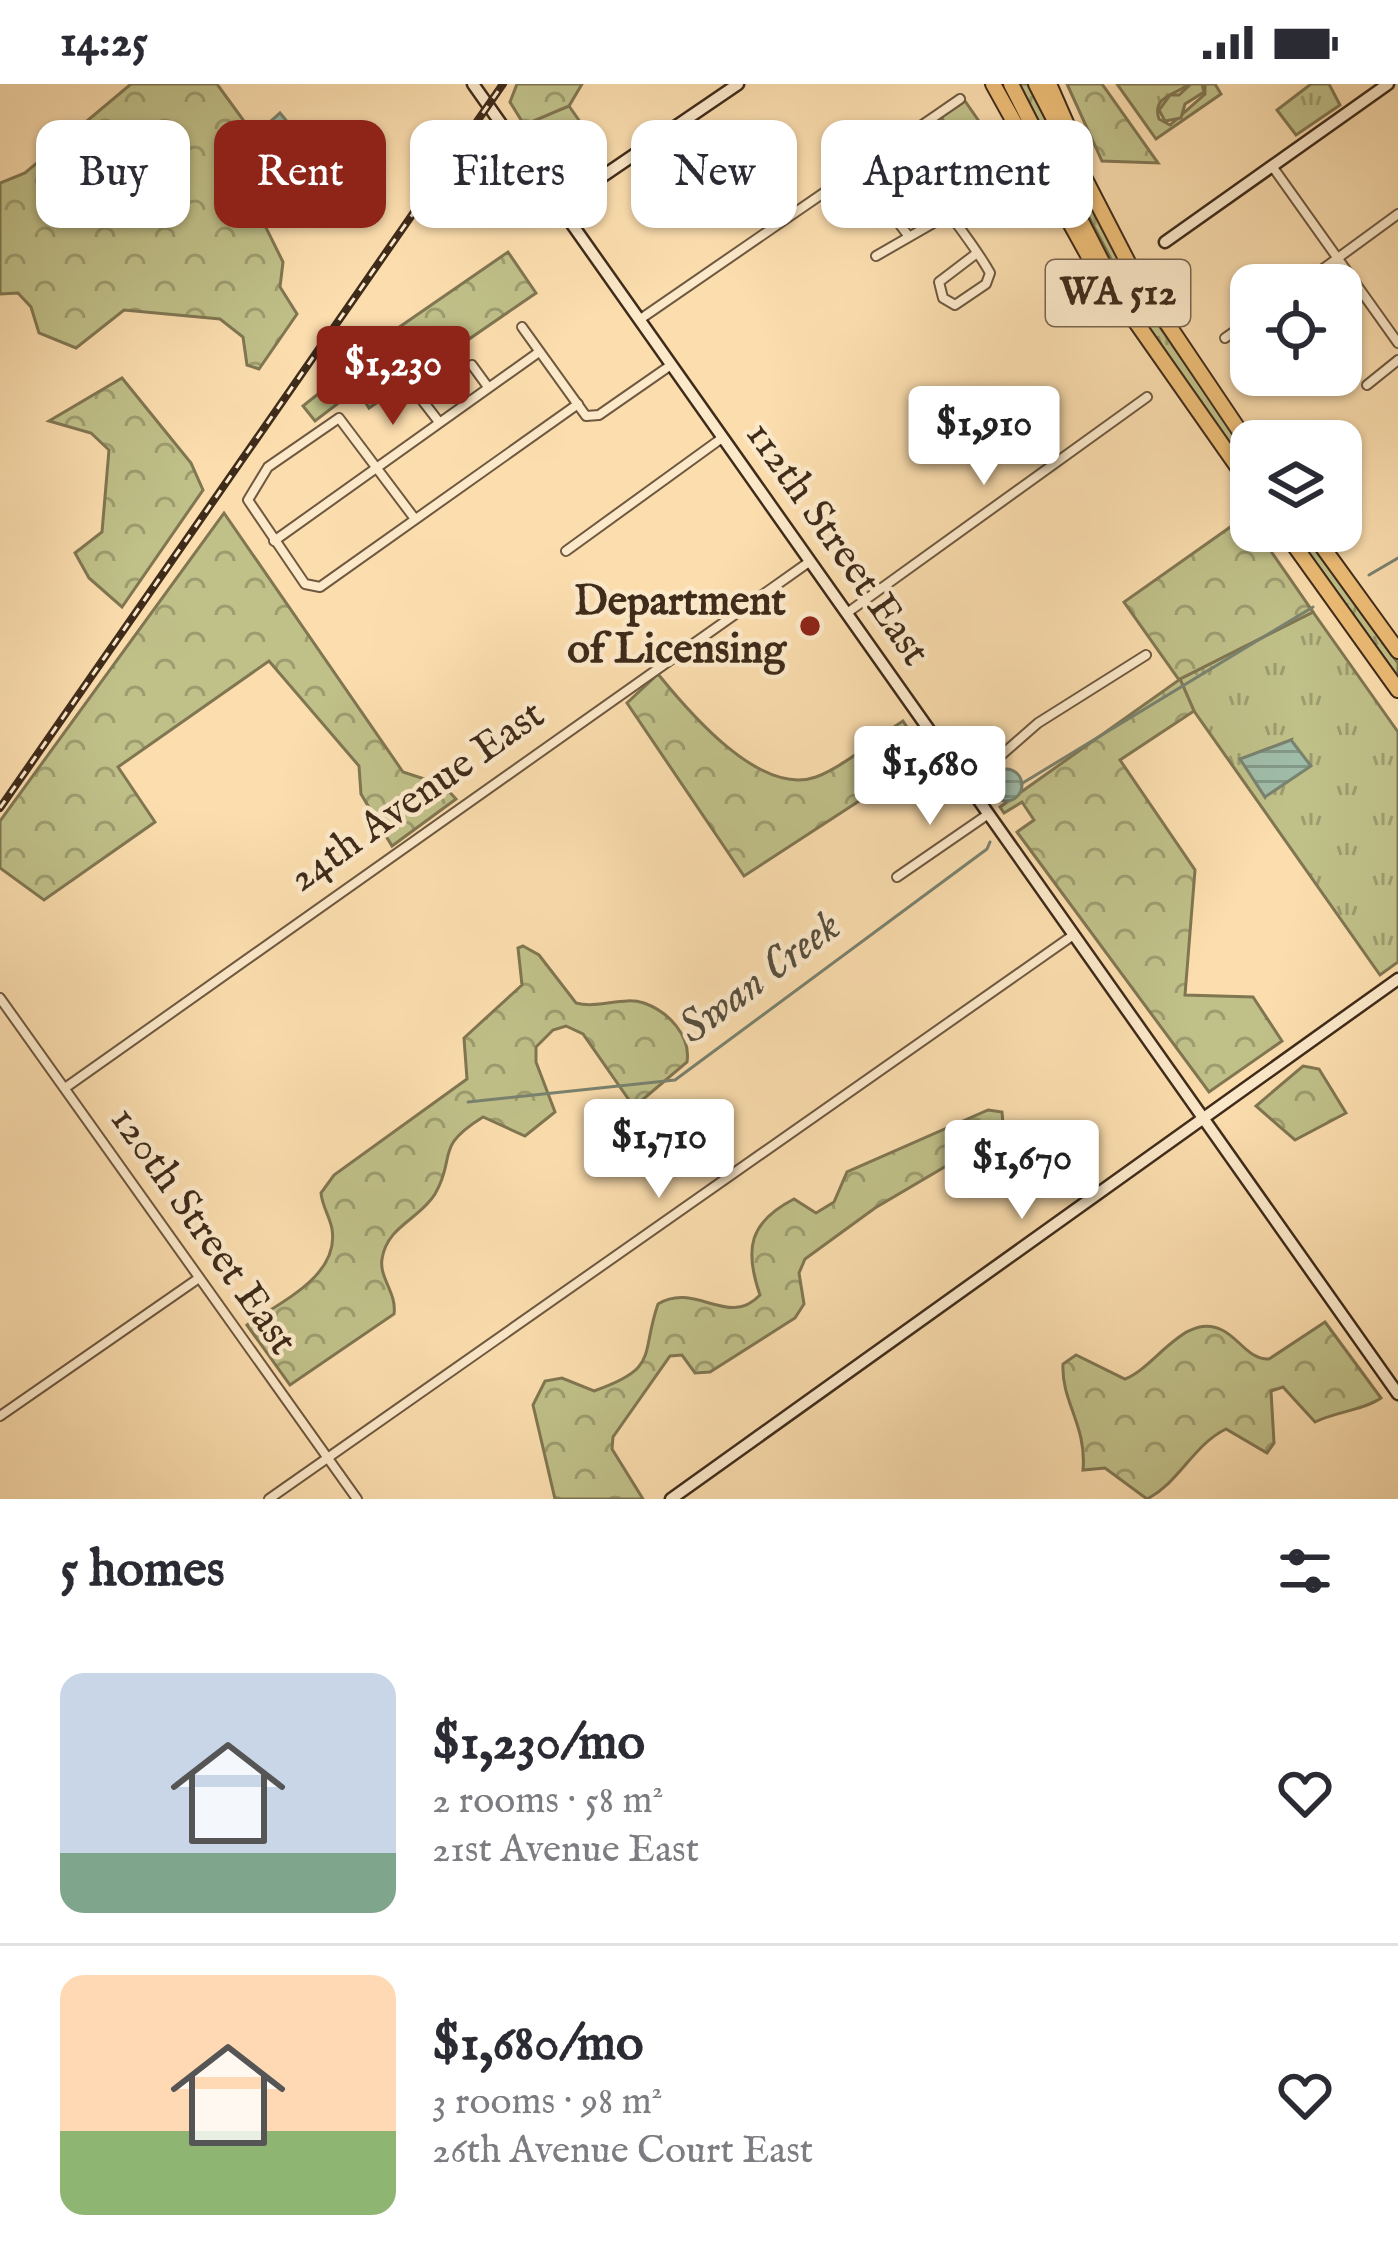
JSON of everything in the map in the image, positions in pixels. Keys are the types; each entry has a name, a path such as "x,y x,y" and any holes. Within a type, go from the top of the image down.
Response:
{"highway":[{"path":"993,84 1114,300 1157,358"},
{"name":"WA 512","path":"1011,84 1124,305 1230,457"},
{"name":"WA 512","path":"1036,84 1118,246 1166,327 1231,420"},
{"path":"1049,84 1118,246"},
{"path":"1299,552 1398,689"},
{"path":"1326,552 1398,651"}],"main road":[{"name":"112th Street East","path":"473,84 498,120"},
{"path":"607,173 738,84"},
{"path":"1165,242 1388,84"},
{"name":"112th Street East","path":"574,228 1398,1394"},
{"path":"670,1499 1398,979"}],"street":[{"path":"929,120 960,99"},
{"path":"1272,166 1398,343"},
{"path":"639,320 821,195"},
{"path":"876,256 942,214 951,216 977,253 989,280 958,304 943,298 942,278 977,253"},
{"path":"1330,264 1398,214"},
{"path":"899,228 909,235"},
{"path":"522,327 590,417 670,365"},
{"path":"1225,338 1230,335"},
{"path":"274,541 538,352"},
{"path":"1367,385 1398,359"},
{"path":"472,364 488,387"},
{"path":"846,614 1148,397"},
{"path":"422,400 439,422"},
{"path":"415,519 379,465 339,418 268,467 248,503 312,588 415,519 578,404"},
{"path":"566,551 722,438"},
{"name":"24th Avenue East","path":"64,1088 809,562"},
{"path":"966,786 1038,724 1146,655"},
{"path":"897,878 987,815"},
{"path":"269,1499 1072,937"},
{"name":"120th Street East","path":"0,998 357,1499"},
{"path":"0,1416 200,1278"}],"green space":[{"path":"131,84 217,84 243,120 214,120 214,228 266,228 283,262 280,287 297,314 259,369 247,365 243,337 220,319 124,310 76,348 39,333 31,307 18,293 0,294 0,183 36,164 36,228 190,228 190,120 88,120"},
{"path":"517,84 582,84 569,106 536,120 521,120 510,102"},
{"path":"1019,84 1028,84 1047,120 1038,120"},
{"path":"1067,84 1102,84 1158,163 1102,161 1093,141 1093,120 1083,120"},
{"path":"1117,84 1188,84 1159,105 1159,119 1170,125 1205,94 1205,84 1215,84 1221,94 1156,139"},
{"path":"1191,84 1202,84 1204,92 1185,104 1181,118 1165,121 1159,110 1170,95 1179,95"},
{"path":"1311,84 1329,84 1340,105 1296,135 1277,110"},
{"path":"965,101 978,120 943,120"},
{"path":"569,106 579,120 531,120"},
{"path":"1093,207 1144,304 1230,429 1230,445 1143,320 1093,225"},
{"path":"508,252 536,293 369,408 343,366"},
{"path":"122,378 191,463 203,490 122,607 89,578 75,553 102,532 109,450 91,433 49,421"},
{"path":"333,382 345,398 315,421 303,406"},
{"path":"224,513 403,772 443,785 456,799 392,846 361,794 359,766 269,661 118,767 155,822 44,900 0,868 0,821"},
{"path":"1230,527 1230,552 1272,552 1313,612 1180,679 1194,711 1120,760 1195,870 1185,995 1253,997 1282,1041 1209,1092 1017,832 1034,820 1022,802 1004,813 1000,807 1179,680 1124,602"},
{"path":"1307,552 1318,552 1398,663 1398,677"},
{"path":"1313,612 1398,732 1398,962 1380,975 1194,711 1180,679","holes":["1291,740 1265,797 1241,759"]},
{"path":"658,674 727,747 772,775 794,780 816,777 903,721 922,750 922,760 744,876 627,703"},
{"path":"518,948 539,955 576,1003 636,1001 662,1012 682,1034 687,1062 634,1107 583,1034 566,1026 553,1030 536,1047 536,1062 555,1112 525,1136 483,1117 458,1137 435,1194 385,1248 382,1266 394,1314 290,1385 247,1325 305,1286 327,1261 332,1229 321,1193 334,1175 467,1079 464,1038 522,985"},
{"path":"1303,1066 1319,1069 1346,1113 1295,1140 1256,1106"},
{"path":"988,1110 1002,1112 1003,1124 980,1146 875,1208 805,1259 799,1273 804,1304 795,1318 710,1372 695,1373 682,1355 670,1356 613,1437 612,1449 643,1499 555,1499 533,1405 545,1381 562,1378 594,1391 629,1375 644,1358 658,1304 672,1298 736,1308 748,1304 760,1295 752,1250 767,1217 794,1199 816,1213 834,1202 847,1172"},
{"path":"1325,1322 1381,1398 1315,1422 1283,1387 1271,1391 1274,1443 1267,1453 1226,1429 1147,1499 1105,1468 1083,1470 1081,1440 1063,1378 1063,1364 1076,1355 1125,1379 1195,1328 1222,1330 1256,1356 1269,1359"}],"shaded area":[{"path":"1291,740 1311,766 1265,797 1240,759"},
{"path":"1006,769 1017,774 1022,785 1017,796 1006,801 995,796 990,785 995,774"}],"waterway":[{"name":"Swan Creek","path":"1369,575 1398,558"},
{"name":"Swan Creek","path":"1021,784 1313,607"},
{"name":"Swan Creek","path":"468,1102 675,1080 987,849 990,842"}],"railway":[{"path":"0,808 503,84"}],"place":[{"name":"Department of Licensing","path":"810,626"}]}
